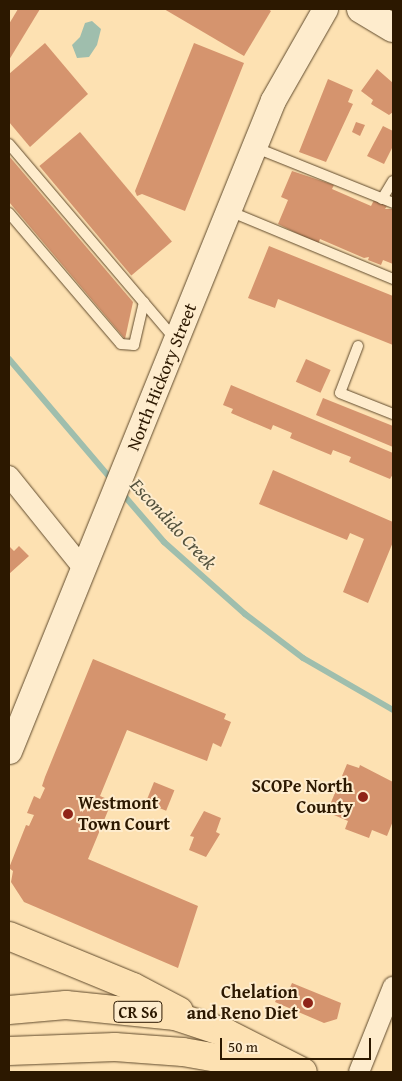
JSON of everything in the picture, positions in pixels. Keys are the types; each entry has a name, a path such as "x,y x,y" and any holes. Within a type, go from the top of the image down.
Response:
{"main road":[{"path":"361,9 393,28"},
{"path":"9,936 133,987 209,1026"},
{"name":"CR S6","path":"9,1010 66,1005 175,1016 209,1026 303,1072"},
{"name":"CR S6","path":"9,1051 91,1046 151,1050 298,1072"},
{"path":"151,1050 208,1072"}],"street":[{"name":"North Hickory Street","path":"9,751 104,524 133,447 277,91 325,9"},
{"path":"9,476 84,568"},
{"path":"359,1072 393,987"}],"lane":[{"path":"9,144 176,340"},
{"path":"254,147 393,203"},
{"path":"382,199 393,181"},
{"path":"229,211 393,279"},
{"path":"9,213 121,344 134,345 144,302"},
{"path":"358,346 340,393 393,414"}],"shaded area":[{"path":"92,21 101,29 97,45 89,57 77,58 72,45 80,37 85,23"}],"building":[{"path":"18,9 40,9 9,60 9,24"},
{"path":"164,9 268,9 271,11 244,56"},
{"path":"45,43 88,94 30,147 9,122 9,74"},
{"path":"194,43 244,63 185,211 142,194 137,196 135,191"},
{"path":"377,69 393,83 393,112 389,115 371,104 373,100 361,91"},
{"path":"328,79 353,90 348,102 353,104 326,162 299,152"},
{"path":"356,122 365,125 360,136 352,132"},
{"path":"383,126 393,131 393,146 384,164 367,156"},
{"path":"80,132 172,242 131,276 39,166"},
{"path":"9,156 133,302 125,339 9,202"},
{"path":"292,171 334,185 332,189 371,206 374,200 387,206 385,209 393,209 393,264 383,260 381,265 368,260 369,257 364,258 320,239 318,244 278,224 288,200 281,197"},
{"path":"269,246 393,296 393,345 278,299 275,308 248,298"},
{"path":"306,359 331,370 320,393 296,382"},
{"path":"231,385 393,453 393,474 390,479 349,462 351,457 333,450 331,455 290,438 292,433 273,425 271,430 231,413 233,409 223,405"},
{"path":"323,398 393,426 393,447 316,415"},
{"path":"273,470 393,522 393,542 368,603 343,592 364,539 350,533 347,540 259,504"},
{"path":"9,546 14,551 19,546 29,556 9,574"},
{"name":"Westmont Town Court","path":"93,659 226,714 224,719 231,722 221,747 213,743 207,761 127,730 100,796 112,801 88,859 198,906 178,968 24,902 11,882 13,871 9,868 26,825 29,826 34,815 27,813 34,796 40,799 45,788 42,786 45,777"},
{"name":"SCOPe North County","path":"347,764 359,768 360,765 393,782 393,821 387,836 372,830 369,838 345,829 348,821 327,812"},
{"path":"154,782 174,790 166,811 146,802"},
{"path":"204,811 221,818 216,832 220,834 206,857 189,850 194,837 190,836"},
{"name":"Chelation and Reno Diet","path":"292,983 341,1003 337,1019 324,1023 275,1002 281,989 288,992"}],"waterway":[{"name":"Escondido Creek","path":"9,359 112,480"},
{"name":"Escondido Creek","path":"121,492 164,542 245,614 303,658 393,710"}],"place":[{"name":"SCOPe North County","path":"363,797"},
{"name":"Westmont Town Court","path":"68,814"},
{"name":"Chelation and Reno Diet","path":"308,1003"}]}
